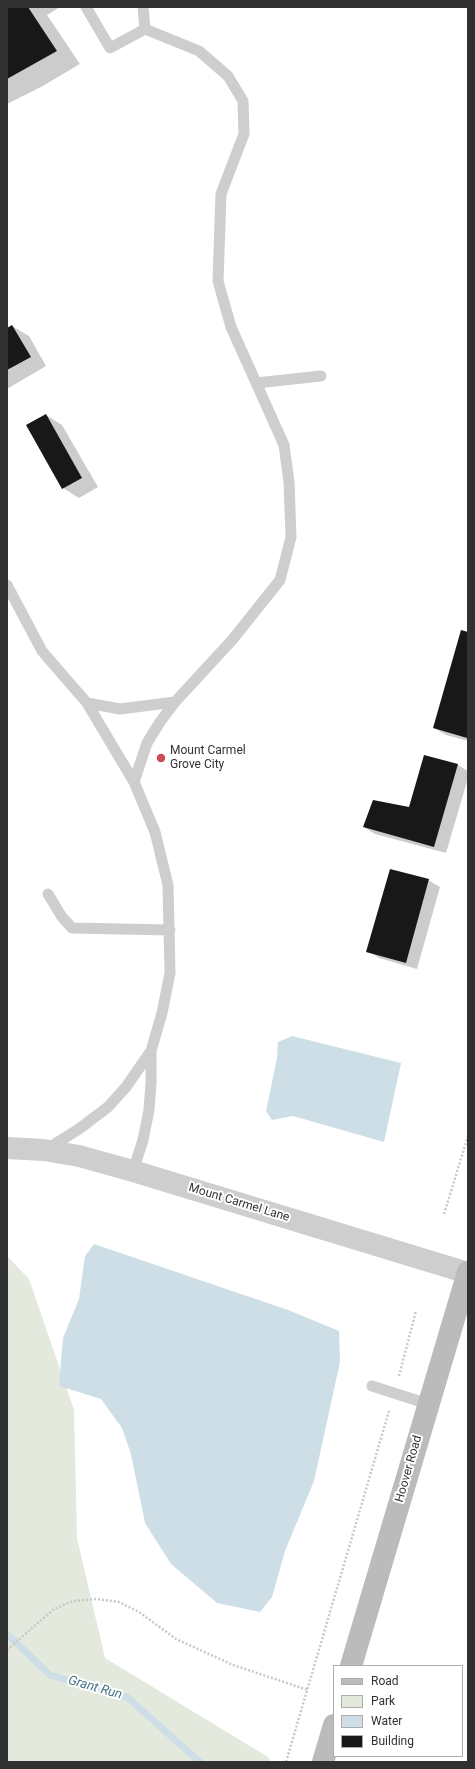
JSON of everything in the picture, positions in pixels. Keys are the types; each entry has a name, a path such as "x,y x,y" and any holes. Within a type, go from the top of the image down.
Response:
{"main road":[{"name":"Hoover Road","path":"351,1665 468,1273"},
{"path":"323,1762 333,1728"}],"street":[{"name":"Mount Carmel Lane","path":"7,1148 44,1150 79,1156 468,1273"}],"lane":[{"path":"86,7 110,48 145,29"},
{"path":"143,7 145,29"},
{"path":"134,782 146,743 175,702 233,639 280,580 291,536 289,482 284,445 231,328 218,281 221,194 244,134 243,101 228,76 199,51 145,29"},
{"path":"256,383 321,376"},
{"path":"7,585 42,651 87,703 134,782 155,832 168,885 170,973 162,1013 151,1051 149,1110 143,1140 133,1171"},
{"path":"87,703 120,710 175,702"},
{"path":"48,894 62,917 72,928 170,930"},
{"path":"44,1150 79,1129 108,1107 126,1088 151,1051"},
{"path":"372,1386 428,1404"}],"path":[{"path":"444,1214 468,1136"},
{"path":"286,1762 394,1393 416,1311"},
{"path":"7,1650 54,1609 73,1601 97,1599 119,1602 139,1612 176,1639 233,1665 308,1690"}],"green space":[{"path":"7,1256 29,1279 74,1410 77,1538 105,1658 268,1757 271,1762 7,1762"}],"water":[{"path":"292,1036 401,1063 384,1142 293,1116 272,1120 266,1111 277,1058 278,1042"},
{"path":"94,1244 288,1310 339,1331 340,1362 314,1481 285,1551 272,1597 260,1612 217,1603 171,1564 145,1523 131,1454 122,1428 101,1399 59,1386 63,1338 79,1299 85,1256"}],"building":[{"path":"7,7 28,7 57,51 7,79"},
{"path":"12,325 31,357 7,370 7,328"},
{"path":"46,414 82,478 62,489 26,425"},
{"path":"461,630 468,632 467,738 433,728"},
{"path":"424,755 458,764 434,847 363,827 373,800 409,807"},
{"path":"390,869 429,879 406,963 366,952"}],"waterway":[{"name":"Grant Run","path":"7,1634 50,1675 127,1697 200,1762"}],"place":[{"name":"Mount Carmel Grove City","path":"161,758"}]}
